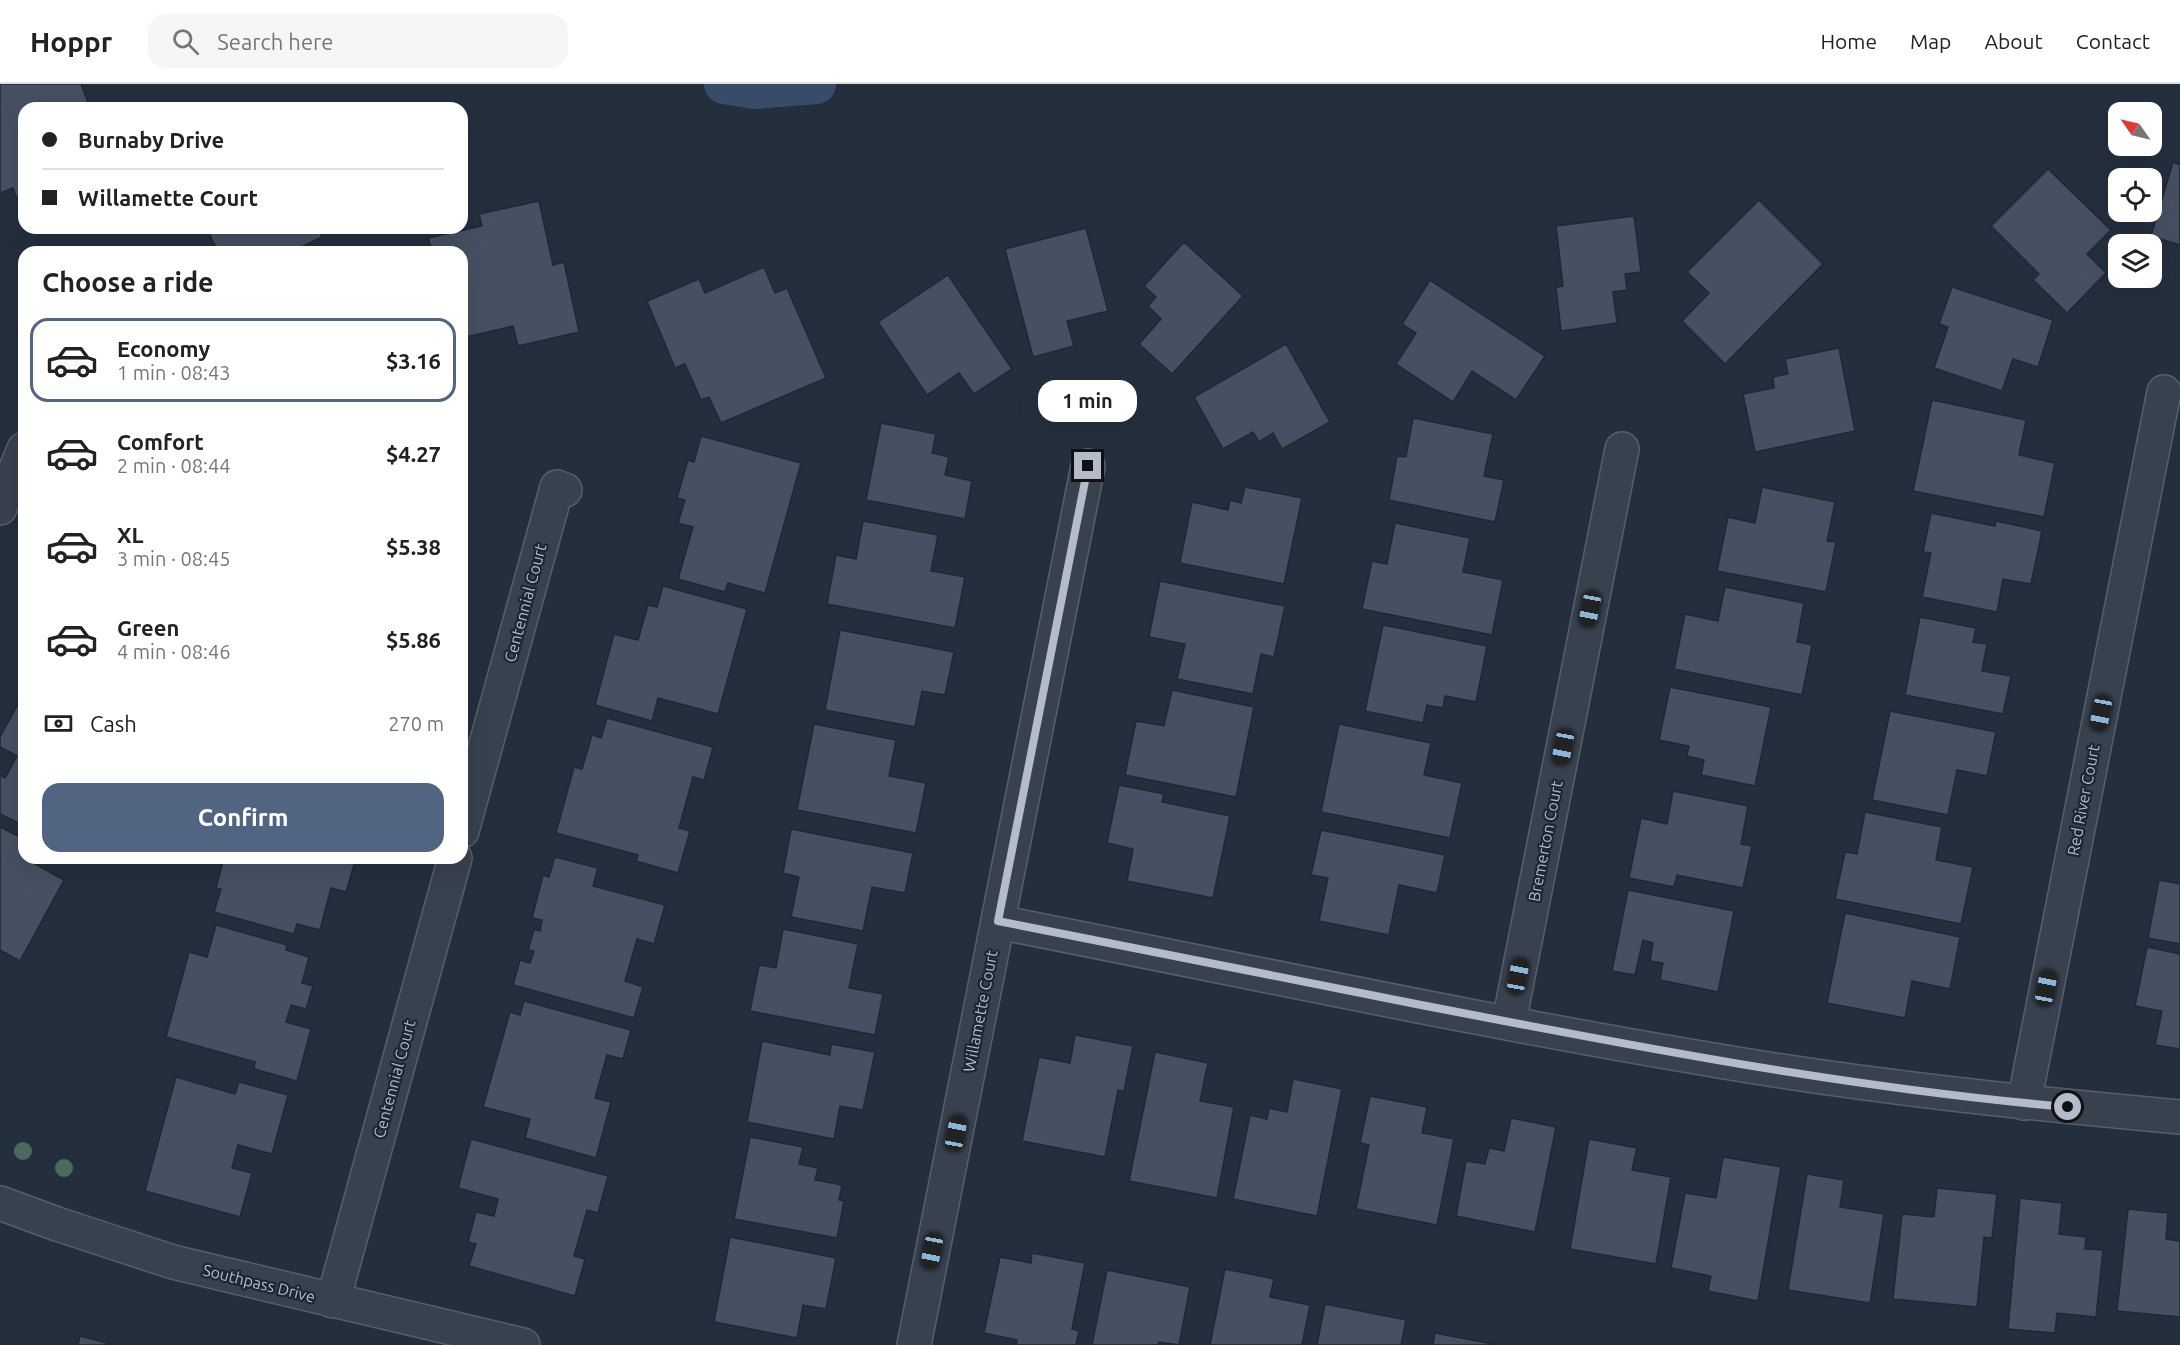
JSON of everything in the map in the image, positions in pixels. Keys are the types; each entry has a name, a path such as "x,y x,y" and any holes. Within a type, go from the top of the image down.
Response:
{"street":[{"name":"Red River Court","path":"2024,1103 2164,392"},
{"name":"Bremerton Court","path":"1509,1022 1622,449"},
{"path":"0,508 18,464"},
{"name":"Willamette Court","path":"914,1345 1088,466"},
{"name":"Centennial Court","path":"468,809 557,487 565,490"},
{"name":"Centennial Court","path":"333,1301 453,864"},
{"path":"998,921 1719,1061 1821,1077 2024,1103 2180,1117"},
{"name":"Southpass Drive","path":"0,1203 173,1262 523,1345"}],"building":[{"path":"0,84 81,84 88,102 18,102 18,196 16,197 13,188 0,193"},
{"path":"2173,162 2180,165 2180,245 2162,239 2162,234 2152,234 2155,222 2162,222 2162,199"},
{"path":"2048,169 2111,230 2087,254 2106,273 2067,313 2033,280 2039,274 1991,226"},
{"path":"1759,200 1823,264 1725,364 1682,321 1709,293 1687,272"},
{"path":"539,201 553,265 564,262 579,332 518,346 513,326 468,337 468,246 430,246 428,238 446,234 468,234 468,229 482,226 479,214"},
{"path":"1634,216 1641,272 1625,274 1627,290 1613,292 1617,323 1561,331 1556,287 1563,286 1556,226"},
{"path":"1086,228 1108,311 1067,321 1074,346 1033,357 1005,249"},
{"path":"209,234 321,234 322,237 303,246 215,246"},
{"path":"1184,242 1243,296 1172,374 1139,344 1161,319 1148,306 1156,297 1144,286"},
{"path":"764,267 775,293 787,288 826,378 721,423 709,397 701,400 685,364 675,368 647,301 699,279 705,293"},
{"path":"948,275 1012,369 974,394 959,373 927,395 878,322"},
{"path":"1430,280 1545,356 1516,400 1472,371 1453,402 1396,364 1416,333 1402,324"},
{"path":"1952,287 2053,320 2038,367 2013,359 2002,391 1934,368 1948,327 1939,324"},
{"path":"1286,344 1330,422 1282,449 1273,433 1259,442 1253,432 1223,449 1194,397"},
{"path":"1839,348 1855,431 1755,452 1743,394 1774,388 1773,377 1788,374 1785,359"},
{"path":"1932,400 2026,420 2019,455 2055,463 2044,517 1913,491"},
{"path":"1413,418 1493,434 1484,476 1504,480 1495,522 1389,500 1397,456 1406,457"},
{"path":"881,423 936,434 932,453 949,457 945,475 972,481 965,519 866,500"},
{"path":"701,436 801,463 765,593 728,583 725,592 678,579 693,527 678,523 685,500 677,498 688,460 694,462"},
{"path":"1245,487 1302,498 1284,584 1180,563 1192,502 1228,510 1230,500 1241,503"},
{"path":"1762,487 1835,502 1827,541 1836,542 1826,592 1717,571 1728,517 1755,523"},
{"path":"1931,513 1995,526 1996,521 2042,531 2031,584 2003,579 1997,612 1922,597 1931,553 1923,552"},
{"path":"863,521 938,535 931,571 965,577 955,628 827,604 836,555 856,559"},
{"path":"1395,523 1470,538 1463,572 1503,580 1492,635 1362,609 1372,561 1387,564"},
{"path":"1160,581 1285,606 1274,657 1261,654 1253,694 1177,679 1185,644 1149,637"},
{"path":"663,586 747,609 718,714 658,698 652,721 595,705 614,634 638,640 648,605 657,607"},
{"path":"1725,587 1804,603 1797,642 1812,645 1802,695 1674,669 1685,614 1718,621"},
{"path":"1920,617 1976,628 1973,642 1987,644 1982,671 2011,676 2003,714 1905,695"},
{"path":"1383,625 1487,646 1476,702 1445,696 1443,708 1427,705 1423,723 1365,711"},
{"path":"840,630 954,652 945,695 922,691 915,727 825,710"},
{"path":"1670,687 1771,707 1755,786 1701,775 1704,760 1687,756 1689,746 1659,740"},
{"path":"1172,690 1254,707 1236,797 1125,775 1136,721 1164,726"},
{"path":"18,704 18,823 0,814 0,775 5,778 17,756 0,747 0,737"},
{"path":"1890,711 1996,732 1987,776 1957,770 1948,815 1872,800"},
{"path":"607,718 713,747 704,780 693,777 679,828 690,831 678,873 636,861 638,855 556,833 574,767 582,769 592,735 601,738"},
{"path":"814,724 896,740 889,776 926,783 916,833 797,810"},
{"path":"1339,724 1431,743 1424,775 1462,783 1450,838 1321,812"},
{"path":"1119,785 1164,794 1162,802 1230,816 1213,898 1127,881 1133,849 1107,843"},
{"path":"1673,791 1748,806 1741,844 1752,846 1743,888 1677,875 1674,887 1629,878 1641,818 1667,824"},
{"path":"1865,812 1942,827 1936,860 1973,867 1961,924 1835,899 1845,852 1857,854"},
{"path":"0,827 18,836 18,864 35,864 64,880 20,961 0,950"},
{"path":"791,829 913,853 905,893 872,887 863,931 791,917 799,877 783,873"},
{"path":"1321,830 1445,855 1437,893 1399,885 1389,935 1319,921 1328,878 1311,875"},
{"path":"555,857 598,868 593,886 665,905 654,944 637,939 625,981 643,987 634,1018 513,985 520,960 530,963 534,951 528,950 534,929 540,931 542,920 532,918 543,875 549,877"},
{"path":"222,864 354,864 346,892 331,888 320,930 297,924 294,934 214,912 221,889 216,888"},
{"path":"2159,880 2180,884 2180,944 2148,938"},
{"path":"1628,890 1734,911 1718,992 1660,980 1663,963 1650,961 1653,943 1643,940 1635,975 1612,971"},
{"path":"1845,913 1960,937 1950,989 1912,981 1905,1018 1827,1003"},
{"path":"216,925 287,945 286,950 309,957 302,983 313,986 306,1009 291,1005 286,1022 311,1029 297,1081 254,1069 255,1062 166,1037 189,952 207,957"},
{"path":"783,929 858,944 849,988 883,994 875,1035 750,1011 759,965 776,968"},
{"path":"2147,947 2180,954 2180,1049 2155,1045 2162,1011 2135,1006"},
{"path":"524,1001 631,1030 623,1059 607,1055 595,1098 611,1102 596,1158 525,1138 530,1119 483,1107 510,1012 520,1015"},
{"path":"1075,1035 1133,1046 1124,1091 1118,1090 1105,1157 1022,1141 1039,1057 1070,1063"},
{"path":"762,1041 830,1055 831,1044 875,1052 863,1110 840,1106 834,1139 747,1122"},
{"path":"1155,1052 1208,1063 1200,1101 1234,1107 1217,1198 1129,1181"},
{"path":"176,1077 235,1094 239,1082 288,1095 272,1154 238,1145 232,1168 252,1173 240,1217 145,1191"},
{"path":"1293,1079 1342,1089 1317,1216 1233,1199 1250,1115 1267,1119 1269,1108 1287,1112"},
{"path":"1370,1096 1427,1107 1422,1133 1454,1139 1437,1225 1356,1209 1369,1145 1360,1143"},
{"path":"1511,1118 1556,1127 1535,1232 1456,1216 1466,1161 1485,1164 1489,1148 1504,1151"},
{"path":"750,1137 803,1147 799,1164 818,1168 815,1180 842,1185 839,1200 844,1201 837,1238 734,1219"},
{"path":"471,1139 608,1176 598,1213 587,1210 574,1256 585,1259 575,1296 469,1266 476,1244 468,1242 476,1212 494,1216 498,1199 458,1188"},
{"path":"1589,1139 1637,1148 1632,1170 1671,1177 1656,1264 1570,1249"},
{"path":"1723,1157 1781,1167 1758,1301 1708,1291 1711,1276 1671,1268 1685,1193 1716,1198"},
{"path":"1807,1174 1844,1180 1840,1207 1884,1214 1870,1303 1788,1290"},
{"path":"1937,1188 1997,1194 1992,1238 1984,1237 1977,1307 1893,1299 1902,1214 1934,1217"},
{"path":"2020,1198 2062,1203 2059,1234 2086,1237 2085,1249 2103,1250 2096,1317 2057,1313 2055,1333 2008,1329"},
{"path":"2128,1209 2168,1213 2166,1239 2180,1241 2180,1317 2117,1311"},
{"path":"730,1237 836,1258 826,1309 803,1305 797,1338 714,1322"},
{"path":"1032,1253 1085,1263 1072,1329 1079,1331 1076,1345 1016,1345 1017,1340 984,1333 1000,1257 1031,1263"},
{"path":"1225,1269 1274,1279 1270,1297 1310,1305 1302,1345 1210,1345"},
{"path":"1107,1270 1190,1287 1179,1345 1159,1342 1158,1345 1092,1345"},
{"path":"1325,1304 1406,1320 1401,1345 1317,1345"},
{"path":"1435,1333 1498,1345 1433,1345"},
{"path":"80,1336 114,1345 78,1345"}],"waterway":[{"path":"724,84 754,89 816,84"}],"route":[{"path":"1088,466 998,921 1486,1018 1719,1061 1821,1077 2068,1107"}]}
